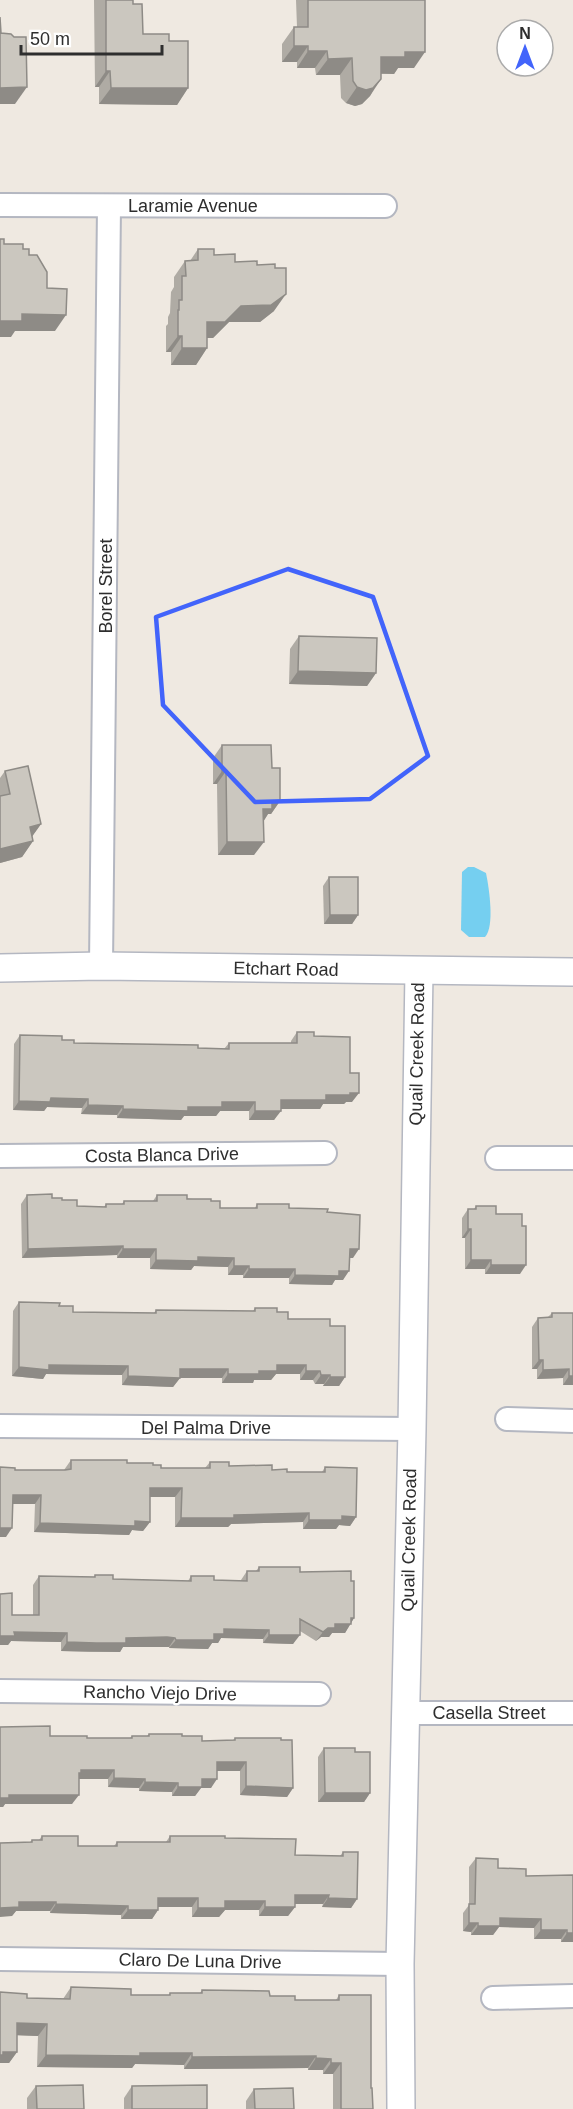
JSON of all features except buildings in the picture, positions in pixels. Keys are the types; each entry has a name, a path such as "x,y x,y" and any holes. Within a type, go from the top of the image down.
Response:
{"street":[{"name":"Laramie Avenue","path":"0,205 385,206"},
{"name":"Borel Street","path":"101,966 109,206"},
{"name":"Etchart Road","path":"0,968 101,966 573,972"},
{"name":"Quail Creek Road","path":"401,2109 400,1964 412,1429 418,971"},
{"name":"Costa Blanca Drive","path":"0,1156 325,1153"},
{"path":"497,1158 573,1158"},
{"path":"507,1419 573,1421"},
{"name":"Del Palma Drive","path":"0,1426 412,1429"},
{"name":"Rancho Viejo Drive","path":"0,1691 320,1694"},
{"name":"Casella Street","path":"405,1713 573,1713"},
{"name":"Claro De Luna Drive","path":"0,1959 400,1964"},
{"path":"493,1998 573,1996"}],"highlighted area":[{"path":"288,569 373,597 428,756 370,799 255,802 163,705 156,617"}],"water":[{"path":"468,867 474,867 486,873 491,916 485,937 469,937 461,930 462,872"}]}
